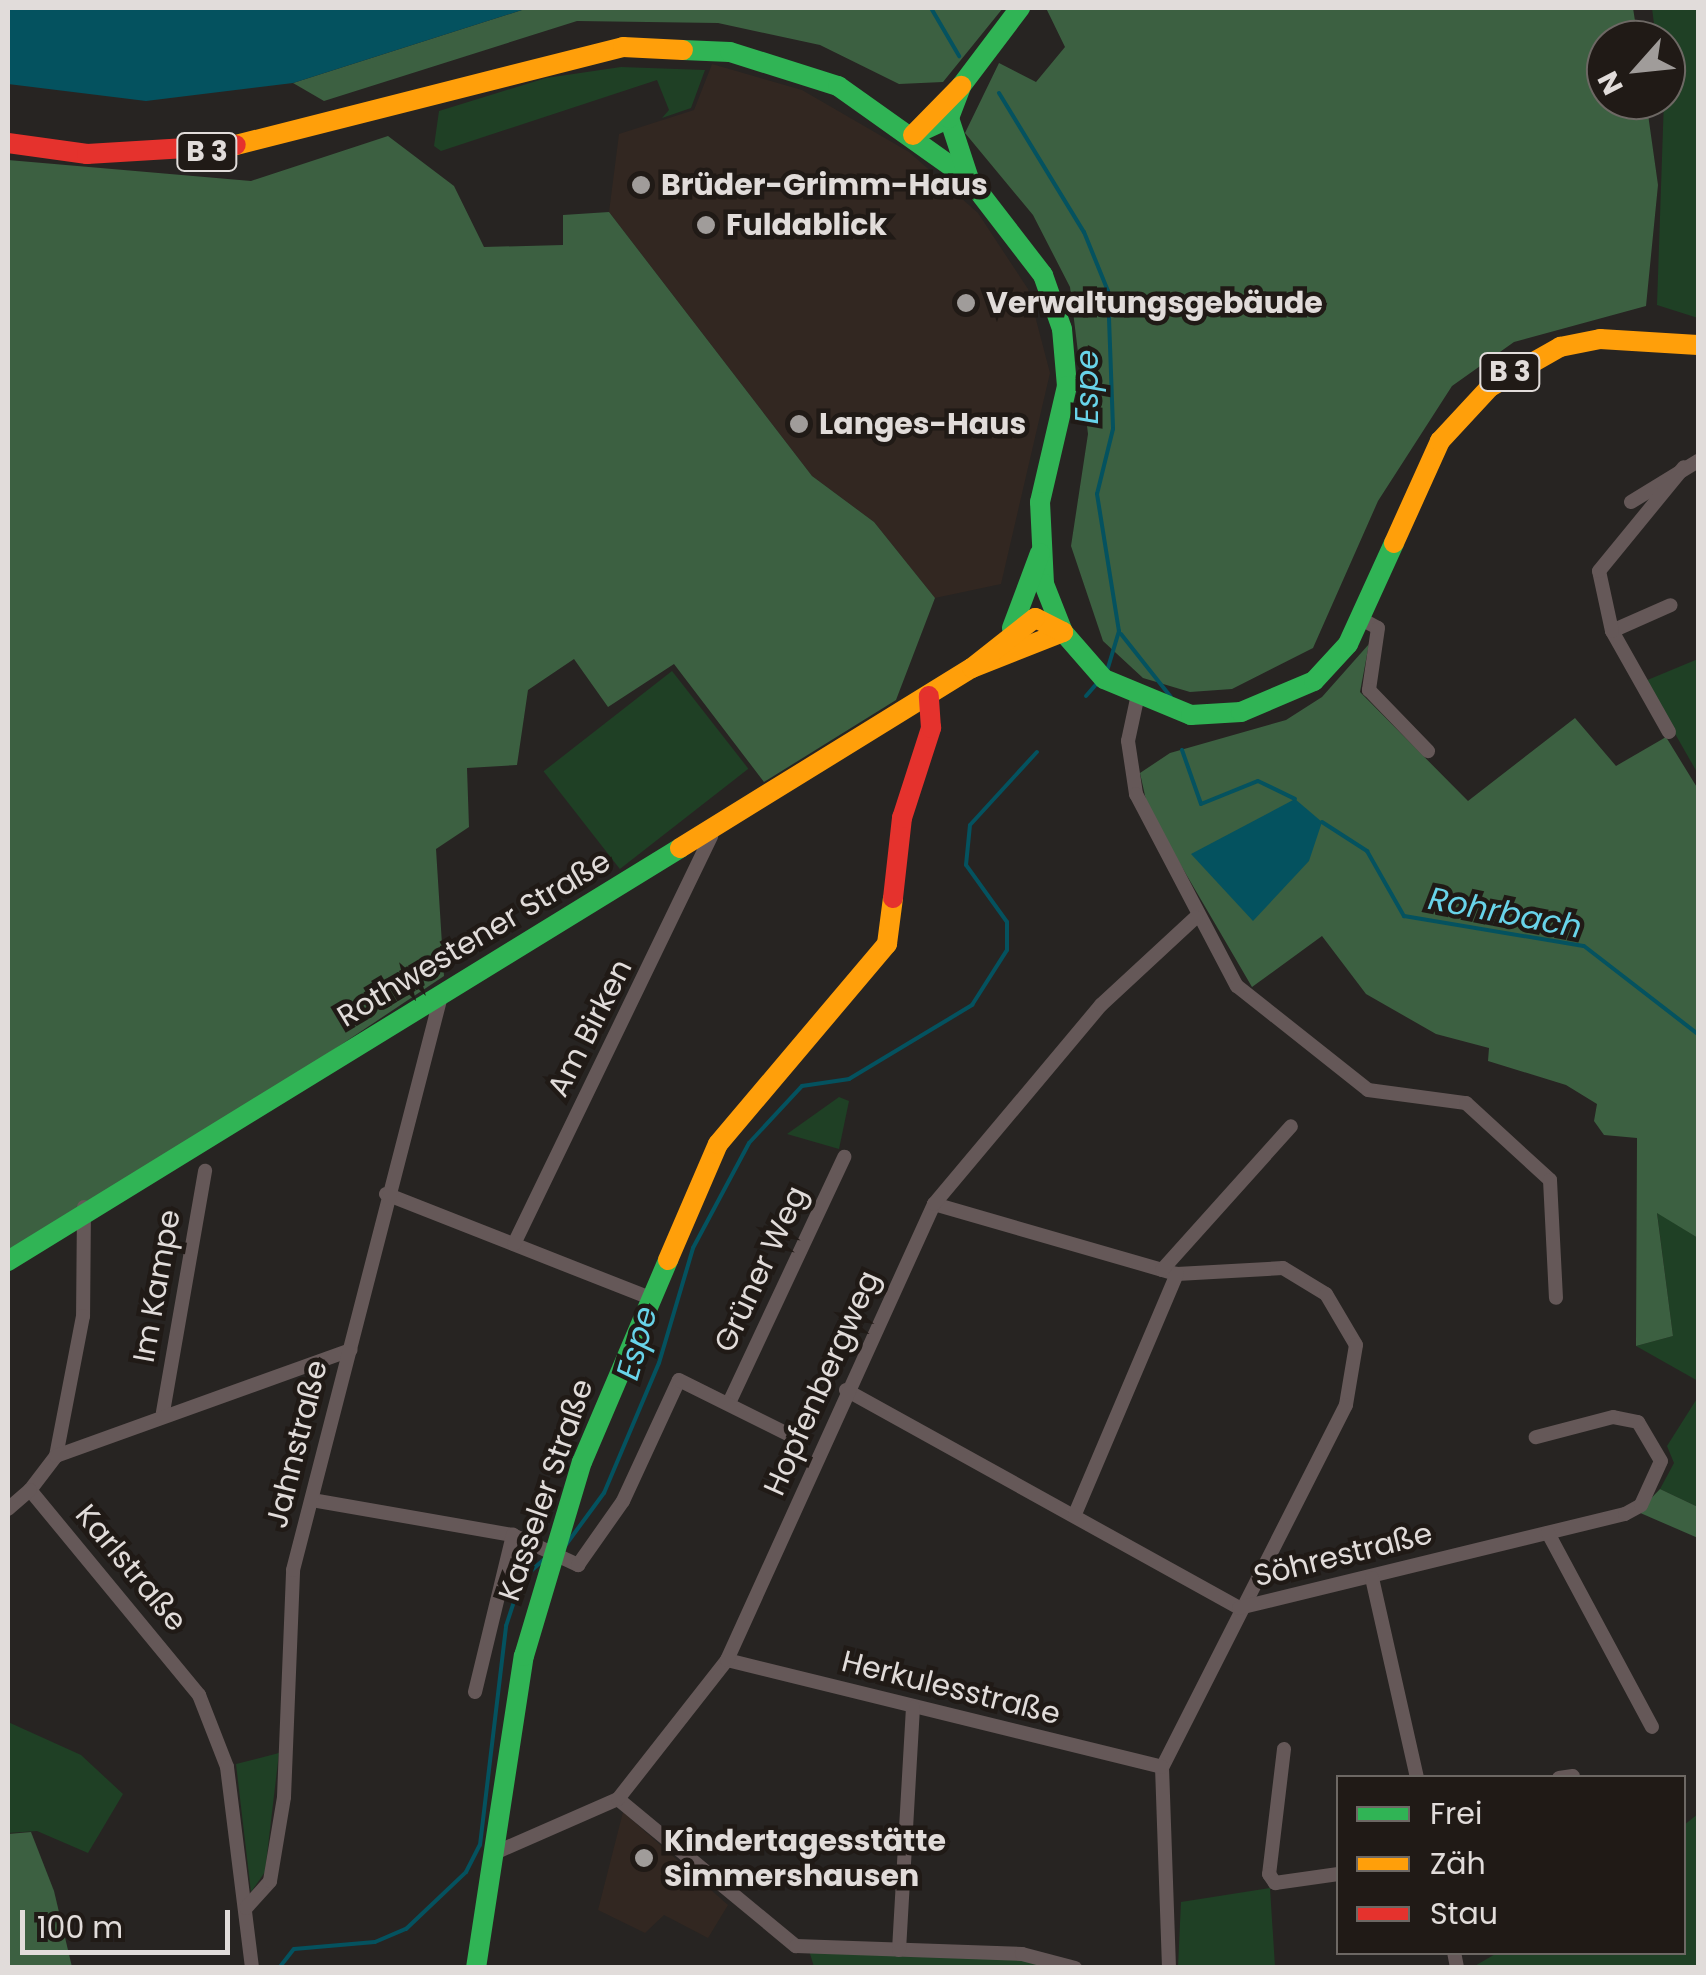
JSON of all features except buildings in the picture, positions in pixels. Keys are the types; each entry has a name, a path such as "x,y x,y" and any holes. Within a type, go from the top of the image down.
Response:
{"main road":[{"path":"913,134 961,86 1020,8"},
{"name":"B 3","path":"8,143 124,156 224,150 547,60 649,46 786,66 913,134 969,179 1034,259 1062,328 1066,406 1040,502 1040,554 1062,632 1104,679 1138,699 1208,716 1282,698 1314,682 1361,619 1419,478 1490,387 1560,347 1600,338 1698,345"},
{"path":"961,86 949,118 969,179"},
{"path":"913,134 949,118"},
{"path":"1012,628 1040,554"},
{"path":"1012,628 1046,618 1062,632"},
{"name":"Rothwestener Straße","path":"972,668 1012,628"},
{"name":"Rothwestener Straße","path":"8,1261 84,1206 711,836 972,668 1062,632"},
{"name":"Kasseler Straße","path":"476,1968 499,1851 524,1656 552,1557 650,1298 718,1144 888,944 902,818 931,728 929,696"}],"street":[{"path":"1631,502 1691,464"},
{"path":"1669,732 1612,631 1602,561 1654,513 1691,464"},
{"path":"1612,631 1671,605"},
{"path":"1361,619 1378,628 1368,690 1428,751"},
{"path":"1138,699 1128,737 1132,776 1196,917 1259,1011 1368,1090 1466,1104 1550,1180 1556,1298"},
{"name":"Am Birken","path":"514,1244 711,836"},
{"name":"Hopfenbergweg","path":"499,1851 618,1799 727,1660 846,1390 934,1204 1101,1006 1196,917"},
{"name":"Jahnstraße","path":"246,1908 270,1882 284,1797 293,1570 386,1194 442,992"},
{"path":"1075,1514 1169,1272 1292,1126"},
{"name":"Grüner Weg","path":"728,1403 844,1158"},
{"name":"Im Kampe","path":"163,1412 205,1171"},
{"path":"386,1194 650,1298"},
{"path":"934,1204 1169,1272 1283,1268 1326,1294 1356,1345 1346,1406 1239,1608 1162,1768 1169,1968"},
{"path":"8,1509 30,1490 56,1456 83,1316 84,1206"},
{"name":"Im Kampe","path":"56,1456 163,1412 350,1350"},
{"name":"Grüner Weg","path":"552,1557 580,1564 596,1543 678,1380 794,1438"},
{"name":"Söhrestraße","path":"846,1390 1239,1608 1548,1533 1641,1505 1660,1461 1638,1422 1613,1417 1536,1438"},
{"name":"Karlstraße","path":"30,1490 199,1694 228,1767 252,1968"},
{"path":"312,1500 513,1535 552,1557"},
{"path":"1548,1533 1652,1726"},
{"path":"475,1692 513,1535"},
{"path":"1372,1578 1416,1775"},
{"name":"Herkulesstraße","path":"727,1660 1162,1768"},
{"path":"900,1950 914,1707"},
{"path":"1284,1749 1270,1874 1275,1883 1336,1874"},
{"path":"618,1799 796,1946 1056,1958 1075,1968"}],"shaded area":[{"path":"712,64 802,90 909,152 978,213 1028,289 1050,373 1001,584 935,598 874,522 812,476 609,212 619,134 694,110"},
{"name":"Kindertagesstätte Simmershausen","path":"623,1812 728,1905 708,1938 664,1915 645,1933 598,1910"}],"green space":[{"path":"528,8 1003,8 943,82 899,84 820,45 718,23 577,21 324,101 293,83"},
{"path":"1046,8 1633,8 1635,20 1586,20 1586,120 1649,120 1658,185 1646,306 1514,342 1452,386 1378,501 1313,648 1232,689 1190,692 1143,678 1103,641 1071,546 1088,434 1070,287 1033,215 965,133 999,63 1036,82 1065,47"},
{"path":"1652,8 1698,8 1698,318 1657,305 1663,120 1686,120 1686,20 1654,20"},
{"path":"621,67 705,70 691,108 662,118 669,110 657,80 441,151 434,146 439,111 546,78"},
{"path":"388,136 454,186 484,247 563,245 563,215 609,212 812,476 874,522 935,598 896,700 764,782 674,664 608,707 574,659 528,690 517,765 467,768 469,827 436,849 444,976 8,1267 8,160 251,181"},
{"path":"1369,644 1360,692 1468,801 1575,718 1616,766 1666,737 1698,789 1698,1238 1657,1213 1673,1336 1636,1346 1637,1138 1604,1135 1594,1121 1597,1104 1566,1085 1488,1061 1489,1048 1436,1034 1366,994 1322,936 1252,987 1148,809 1140,773 1170,753 1286,720 1322,697"},
{"path":"1698,659 1698,774 1645,681"},
{"path":"672,671 748,769 620,869 544,771"},
{"path":"839,1097 849,1101 839,1149 787,1134"},
{"path":"1657,1212 1698,1238 1698,1381 1636,1346 1673,1336"},
{"path":"1698,1397 1698,1507 1660,1489 1674,1463 1667,1446"},
{"path":"1660,1489 1698,1507 1698,1538 1638,1512"},
{"path":"8,1722 81,1755 123,1794 88,1853 37,1831 8,1833"},
{"path":"279,1753 265,1872 251,1892 236,1764"},
{"path":"1698,1814 1698,1967 1473,1967 1494,1955 1686,1955 1686,1823"},
{"path":"31,1832 54,1891 72,1967 8,1967 8,1834"},
{"path":"1270,1888 1275,1967 1178,1967 1181,1902"},
{"path":"808,1947 1044,1961 1063,1967 814,1967"}],"water":[{"path":"8,8 528,8 293,83 146,101 8,84"},
{"path":"1295,799 1322,822 1309,861 1253,921 1191,854"}],"waterway":[{"name":"Espe","path":"931,8 959,56"},
{"name":"Espe","path":"999,93 1084,232 1108,291 1113,429 1097,494 1119,631 1107,671"},
{"path":"1121,634 1171,697"},
{"name":"Espe","path":"1086,696 1098,682"},
{"path":"1182,750 1201,804 1258,781 1295,799"},
{"name":"Espe","path":"565,1546 604,1493 659,1363 693,1248 749,1143 802,1086 849,1079 972,1005 1007,950 1007,922 966,865 970,825 1037,752"},
{"name":"Rohrbach","path":"1322,822 1367,851 1404,916 1584,946 1698,1034"},
{"name":"Espe","path":"279,1968 294,1949 375,1942 406,1929 466,1872 480,1845 506,1626 521,1580 544,1559"}],"traffic: fast":[{"path":"913,135 949,118 961,86 1020,8"},
{"path":"683,50 730,52 838,86 969,179 1043,275 1062,329 1067,386 1040,502 1044,584 1063,632 1104,679 1191,715 1241,712 1314,681 1348,644 1394,543"},
{"path":"949,118 969,179"},
{"path":"1012,628 1040,553"},
{"path":"8,1261 680,848"},
{"path":"476,1968 524,1656 582,1462 668,1260"}],"traffic: slow":[{"path":"236,145 623,47 683,50"},
{"path":"913,135 961,86"},
{"path":"1394,543 1440,441 1490,387 1560,347 1600,339 1698,345"},
{"path":"680,848 972,668 1063,632 1035,618 972,668"},
{"path":"668,1260 718,1144 887,944 893,898"}],"traffic: jam":[{"path":"8,143 87,154 236,145"},
{"path":"893,898 902,818 931,728 929,696"}],"place":[{"name":"Brüder-Grimm-Haus","path":"641,185"},
{"name":"Fuldablick","path":"706,225"},
{"name":"Verwaltungsgebäude","path":"966,303"},
{"name":"Langes-Haus","path":"799,424"},
{"name":"Kindertagesstätte Simmershausen","path":"644,1858"}]}
